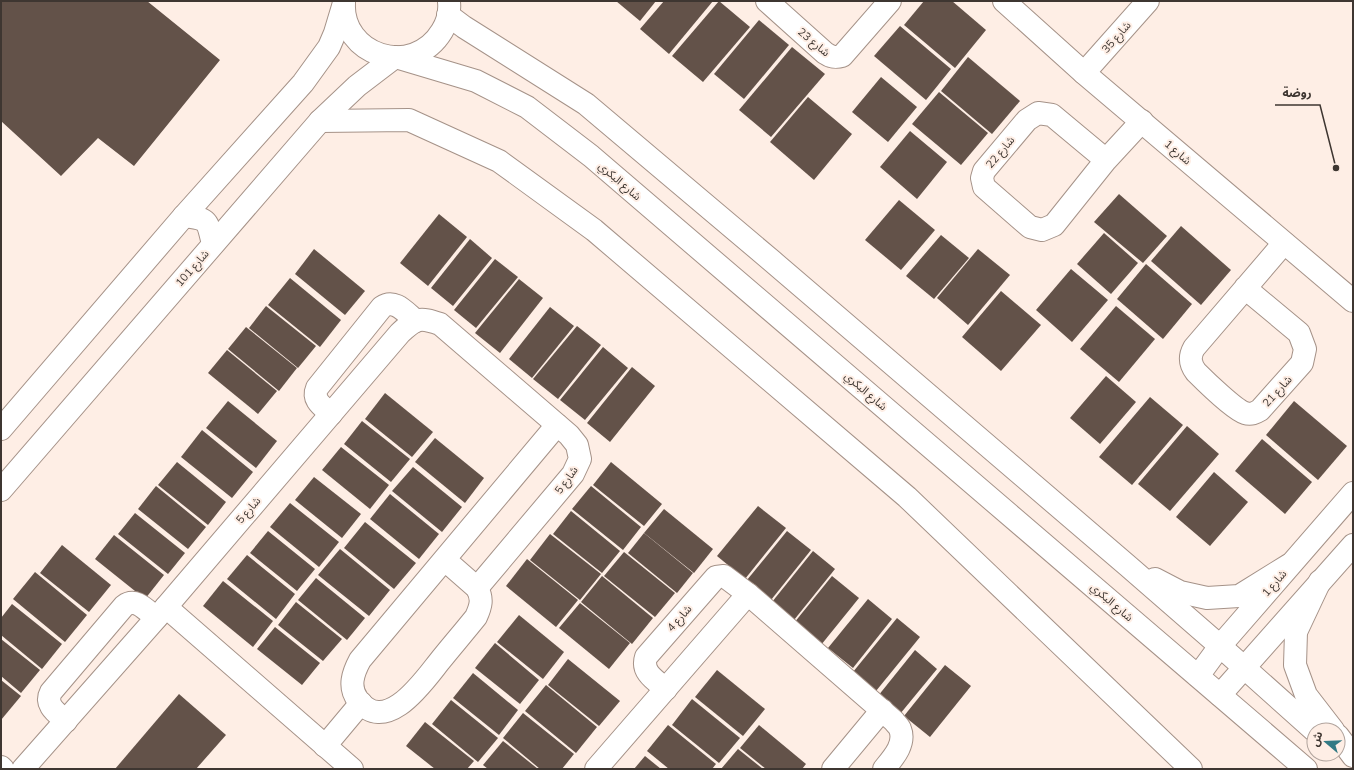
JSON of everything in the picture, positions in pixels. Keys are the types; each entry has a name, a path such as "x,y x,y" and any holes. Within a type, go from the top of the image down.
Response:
{"street":[{"name":"شارع 23","path":"770,2 826,53 831,57 836,58 842,56 890,1"},
{"name":"شارع 1","path":"1004,1 1084,73 1353,301"},
{"name":"شارع 35","path":"1084,73 1148,1"},
{"name":"شارع البكري","path":"344,2 344,14 347,25 352,34 368,49 378,54 476,81 527,108 591,156 1306,769"},
{"path":"1,429 184,216 304,83 329,47 335,33 344,2"},
{"path":"397,58 410,56 430,46 445,26 449,8"},
{"path":"449,8 464,27 586,104 1128,566 1306,723"},
{"name":"شارع 101","path":"1,490 320,121 357,86 397,58"},
{"name":"شارع 22","path":"1106,160 1052,116 1038,113 1027,120 984,171 982,178 984,187 1030,227 1042,230 1054,225 1106,160 1142,121"},
{"path":"320,121 408,120 499,161 594,230 907,497 1192,769"},
{"path":"184,216 202,219 208,224 213,244"},
{"name":"شارع 21","path":"1245,288 1299,334 1305,349 1302,363 1260,410 1253,414 1243,413 1236,408 1196,372 1192,367 1190,360 1194,348 1245,288 1284,243"},
{"path":"331,414 319,403 316,399 315,393 382,308 387,304 393,303 416,321"},
{"name":"شارع 5","path":"23,769 161,613 400,332 411,323 421,319 440,324 557,425 577,445 580,459 573,474 477,588"},
{"path":"445,560 477,588 480,594 481,603 476,616 412,695 397,707 384,712 371,710 357,699 352,685 353,673 360,660 557,425"},
{"name":"شارع 1","path":"1198,676 1220,646 1353,493"},
{"path":"1220,695 1353,545"},
{"path":"1128,566 1180,592 1207,598 1239,596 1289,565"},
{"name":"شارع 4","path":"666,690 646,670 644,663 650,650 716,577 724,576 748,594 882,710 900,729 900,746 898,751 884,769"},
{"path":"1320,581 1296,632 1295,665 1306,695 1327,722"},
{"path":"596,769 748,594"},
{"path":"66,721 51,707 48,703 48,697 124,606 128,602 134,602 161,613 326,746 352,769"},
{"path":"326,746 361,703"},
{"path":"833,769 882,710"},
{"path":"1346,747 1353,756"}],"building":[{"path":"1,1 147,1 220,60 134,166 98,138 61,176 1,121"},
{"path":"616,1 656,1 640,21"},
{"path":"664,1 713,1 669,54 640,29"},
{"path":"719,1 750,27 703,82 672,56"},
{"path":"924,1 952,1 986,30 955,68 904,25"},
{"path":"759,20 789,45 744,99 714,74"},
{"path":"900,26 951,69 926,100 874,56"},
{"path":"792,47 825,74 771,137 739,110"},
{"path":"968,57 1020,101 992,134 941,91"},
{"path":"881,77 917,107 888,142 852,112"},
{"path":"939,92 988,133 961,165 912,124"},
{"path":"808,97 852,134 814,180 770,142"},
{"path":"910,131 947,162 917,199 880,167"},
{"path":"1119,194 1167,236 1143,263 1094,222"},
{"path":"899,200 935,230 901,270 865,240"},
{"path":"439,214 467,237 428,286 400,263"},
{"path":"1181,226 1231,270 1201,305 1151,261"},
{"path":"1104,233 1138,263 1111,294 1077,264"},
{"path":"941,235 969,258 934,299 906,276"},
{"path":"470,239 492,258 453,306 431,288"},
{"path":"314,249 365,291 345,315 295,274"},
{"path":"978,249 1010,275 968,325 937,298"},
{"path":"495,259 518,277 476,328 454,310"},
{"path":"1146,264 1192,304 1163,339 1117,299"},
{"path":"1071,269 1108,300 1072,342 1036,310"},
{"path":"290,278 341,320 320,347 268,305"},
{"path":"519,279 543,298 500,353 475,333"},
{"path":"1001,291 1041,325 1001,371 962,337"},
{"path":"266,306 316,346 298,368 249,328"},
{"path":"1116,306 1155,339 1119,382 1080,349"},
{"path":"550,307 574,326 532,378 509,359"},
{"path":"577,326 601,345 558,399 533,379"},
{"path":"246,327 297,368 279,391 228,349"},
{"path":"603,347 628,368 585,420 560,400"},
{"path":"227,350 277,391 258,414 208,373"},
{"path":"632,367 655,386 610,442 587,423"},
{"path":"1106,376 1136,402 1100,444 1070,418"},
{"path":"385,393 433,432 412,457 365,419"},
{"path":"1150,397 1183,425 1132,485 1099,457"},
{"path":"228,401 277,441 256,468 206,428"},
{"path":"1294,401 1347,446 1318,480 1266,435"},
{"path":"362,421 410,459 391,482 344,444"},
{"path":"1187,426 1219,454 1170,511 1138,484"},
{"path":"202,430 253,472 232,498 181,457"},
{"path":"435,438 484,478 465,503 415,462"},
{"path":"1262,439 1312,482 1285,514 1235,471"},
{"path":"341,447 389,485 370,509 322,470"},
{"path":"177,462 226,502 208,525 158,485"},
{"path":"611,462 662,504 644,526 593,485"},
{"path":"413,467 462,507 442,532 392,491"},
{"path":"1214,472 1248,502 1210,546 1176,517"},
{"path":"314,477 361,514 342,538 295,500"},
{"path":"156,486 206,527 188,549 138,509"},
{"path":"591,486 641,527 623,550 572,509"},
{"path":"390,494 439,534 419,559 370,519"},
{"path":"290,503 339,542 319,567 270,527"},
{"path":"758,506 786,528 745,579 717,556"},
{"path":"664,509 713,549 694,573 644,533"},
{"path":"571,511 620,551 602,573 553,534"},
{"path":"135,513 185,553 168,574 118,534"},
{"path":"365,522 416,563 394,589 344,548"},
{"path":"268,531 315,569 297,591 250,553"},
{"path":"787,531 811,550 771,600 747,580"},
{"path":"644,533 693,573 677,593 628,553"},
{"path":"550,534 601,574 580,600 530,560"},
{"path":"114,535 164,575 145,599 95,559"},
{"path":"62,545 111,585 89,612 40,573"},
{"path":"340,549 390,590 369,616 318,575"},
{"path":"813,551 835,569 794,620 772,602"},
{"path":"624,552 675,593 655,617 604,576"},
{"path":"247,555 295,594 276,619 227,579"},
{"path":"527,559 578,600 556,627 506,586"},
{"path":"35,572 87,615 65,642 13,599"},
{"path":"602,576 653,618 632,644 581,602"},
{"path":"832,576 859,598 821,645 794,623"},
{"path":"316,578 365,618 347,640 298,600"},
{"path":"223,581 273,621 253,647 203,606"},
{"path":"868,599 892,619 853,668 828,648"},
{"path":"296,602 342,639 323,661 278,625"},
{"path":"580,603 630,643 609,669 559,628"},
{"path":"12,604 62,644 42,669 1,635 1,618"},
{"path":"519,615 564,652 543,679 497,642"},
{"path":"897,618 920,637 876,691 853,672"},
{"path":"275,627 320,663 302,685 257,649"},
{"path":"1,639 40,670 21,693 1,676"},
{"path":"495,643 539,680 520,704 475,668"},
{"path":"915,650 937,669 900,714 878,696"},
{"path":"568,659 620,701 599,726 548,685"},
{"path":"945,665 971,686 930,737 904,716"},
{"path":"717,670 765,709 743,736 695,697"},
{"path":"473,673 518,710 499,735 453,698"},
{"path":"1,680 21,696 1,720"},
{"path":"546,685 597,727 576,753 525,711"},
{"path":"179,694 226,735 196,769 115,769"},
{"path":"692,699 740,738 719,763 672,725"},
{"path":"451,700 498,738 478,762 432,724"},
{"path":"523,713 574,754 562,769 540,769 503,738"},
{"path":"425,722 474,761 467,769 435,769 406,746"},
{"path":"668,725 716,764 712,769 669,769 647,751"},
{"path":"759,725 806,764 802,769 766,769 740,748"},
{"path":"503,741 538,769 488,769 483,765"},
{"path":"738,749 763,769 721,769"},
{"path":"645,756 661,769 634,769"}],"place":[{"name":"روضة","path":"1336,168"}]}
